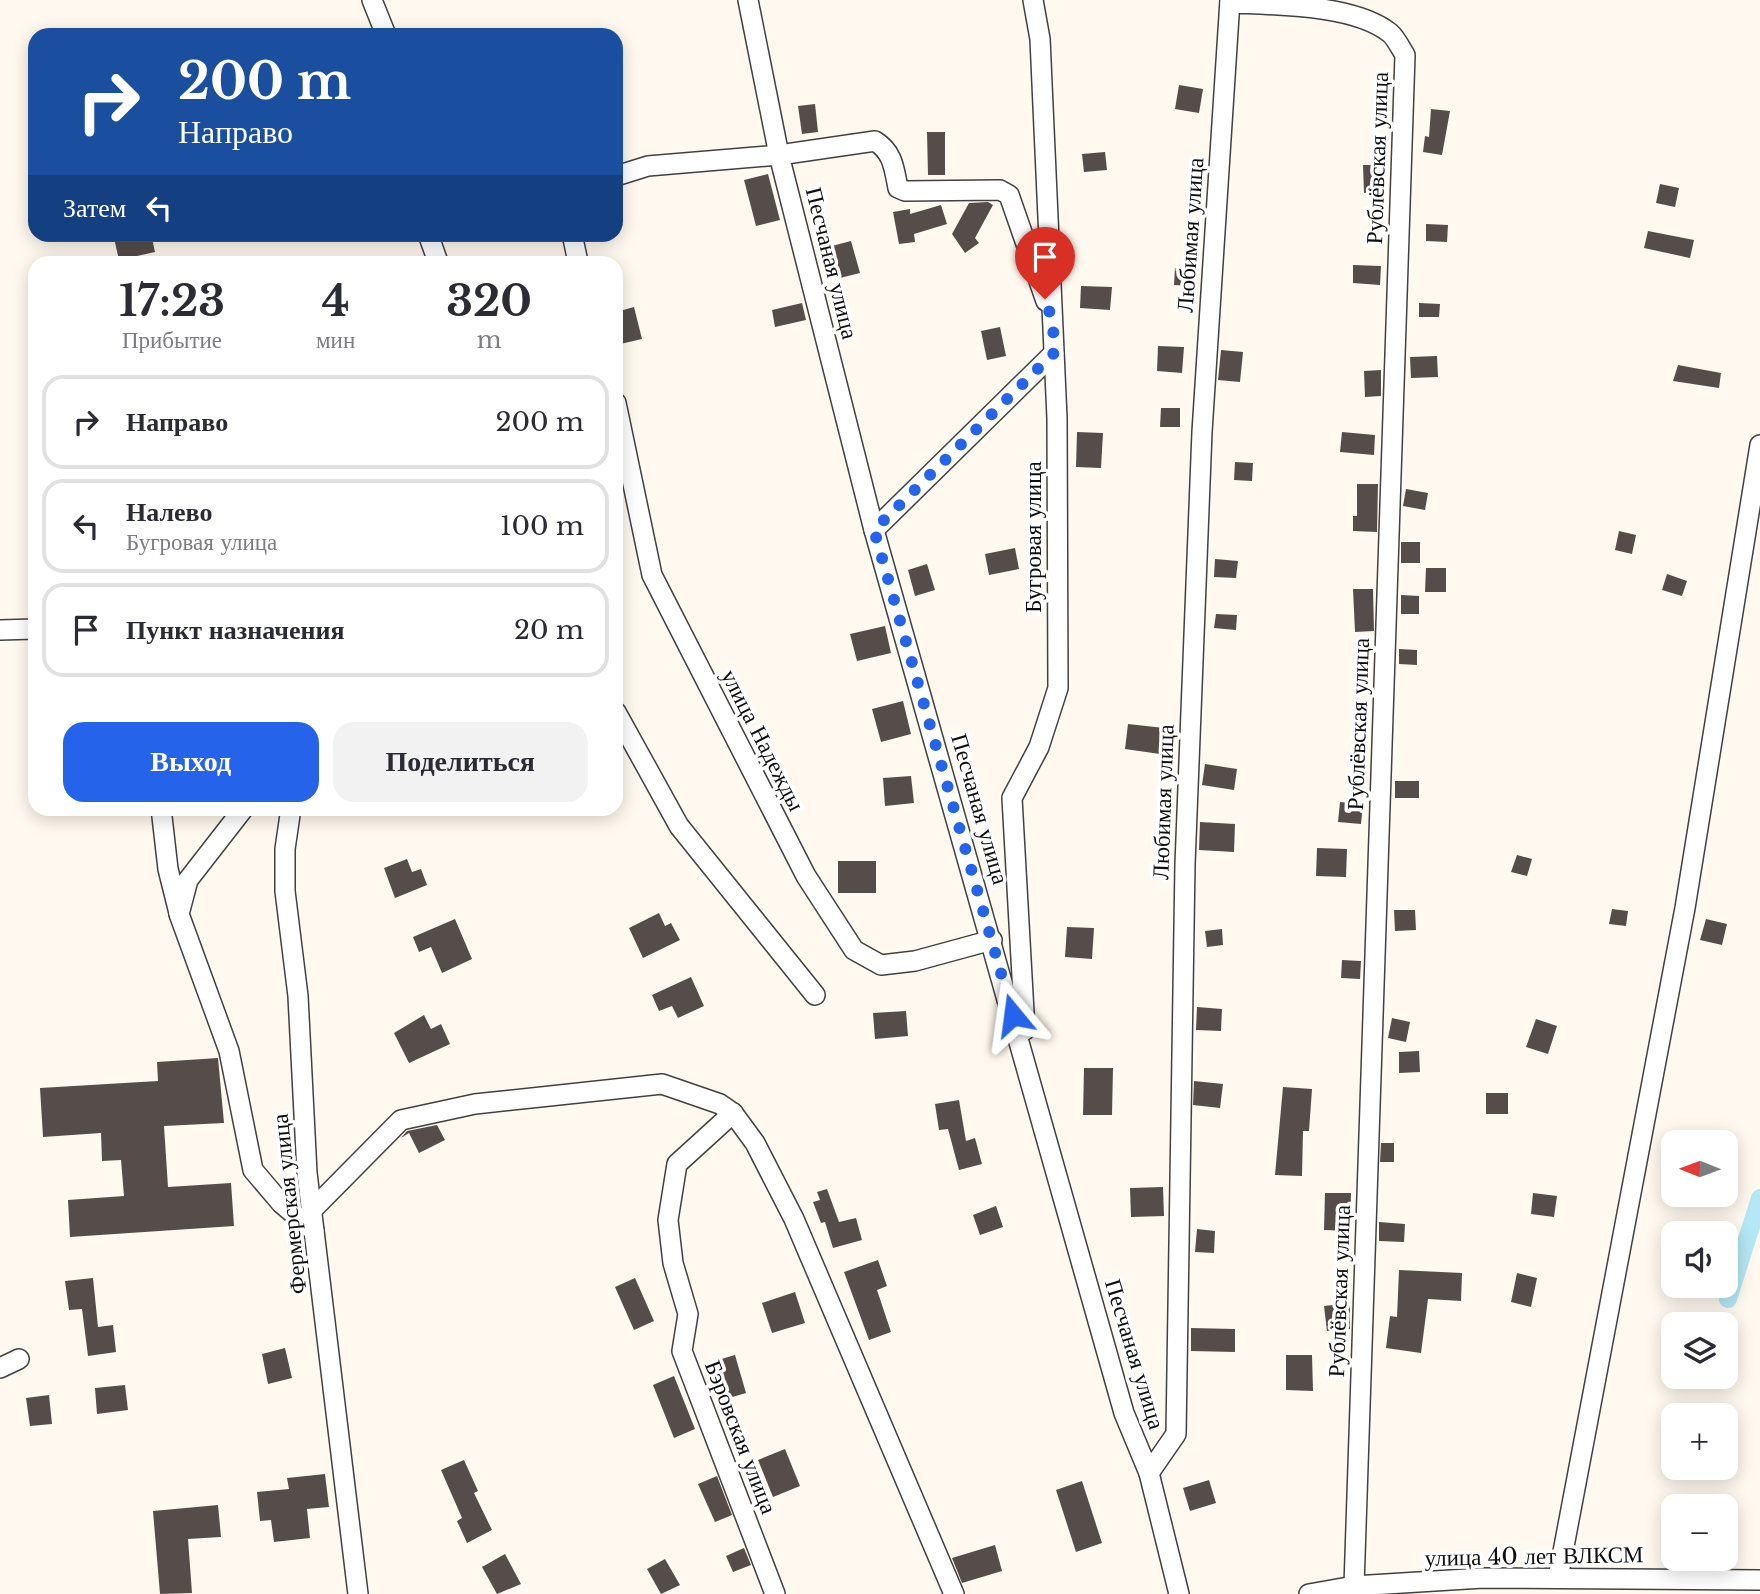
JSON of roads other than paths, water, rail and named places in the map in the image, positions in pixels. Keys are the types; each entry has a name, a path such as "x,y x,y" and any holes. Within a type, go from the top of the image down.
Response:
{"street":[{"path":"372,0 383,28"},
{"name":"Песчаная улица","path":"748,0 779,155 874,530 1124,1413 1149,1473"},
{"name":"Бугровая улица","path":"1027,1066 1012,798 1039,747 1058,688 1053,322 1040,39 1033,0"},
{"name":"Любимая улица","path":"1149,1473 1177,1434 1186,822 1202,432 1230,2"},
{"name":"Рублёвская улица","path":"1230,2 1291,6 1359,18 1391,33 1405,55 1354,1587"},
{"path":"623,174 648,166 779,155 875,141 886,148 893,161 898,188 905,191 1000,190 1009,195 1053,322"},
{"path":"874,530 1054,353"},
{"name":"улица Надежды","path":"623,436 652,575 806,876 854,950 881,965 915,961 992,940"},
{"path":"1558,1578 1685,908 1760,445"},
{"path":"7,630 28,629"},
{"path":"7,630 28,635"},
{"path":"623,725 679,826 815,995"},
{"path":"162,816 168,869 179,914 229,1051 253,1170 281,1203 314,1231"},
{"path":"179,914 188,880 238,816"},
{"name":"Фермерская улица","path":"290,816 285,849 285,891 298,996 312,1210 358,1594"},
{"path":"312,1210 401,1120 475,1104 662,1084 719,1104 733,1113 755,1143 794,1219 954,1594"},
{"name":"Бэровская улица","path":"733,1113 677,1164 668,1220 673,1264 688,1314 682,1351 775,1594"},
{"path":"0,1368 19,1359"},
{"path":"1149,1473 1179,1594"},
{"name":"улица 40 лет ВЛКСМ","path":"1321,1593 1354,1587 1484,1586 1558,1578 1695,1586 1760,1580"}],"waterway":[{"path":"1728,1299 1760,1198"}]}
